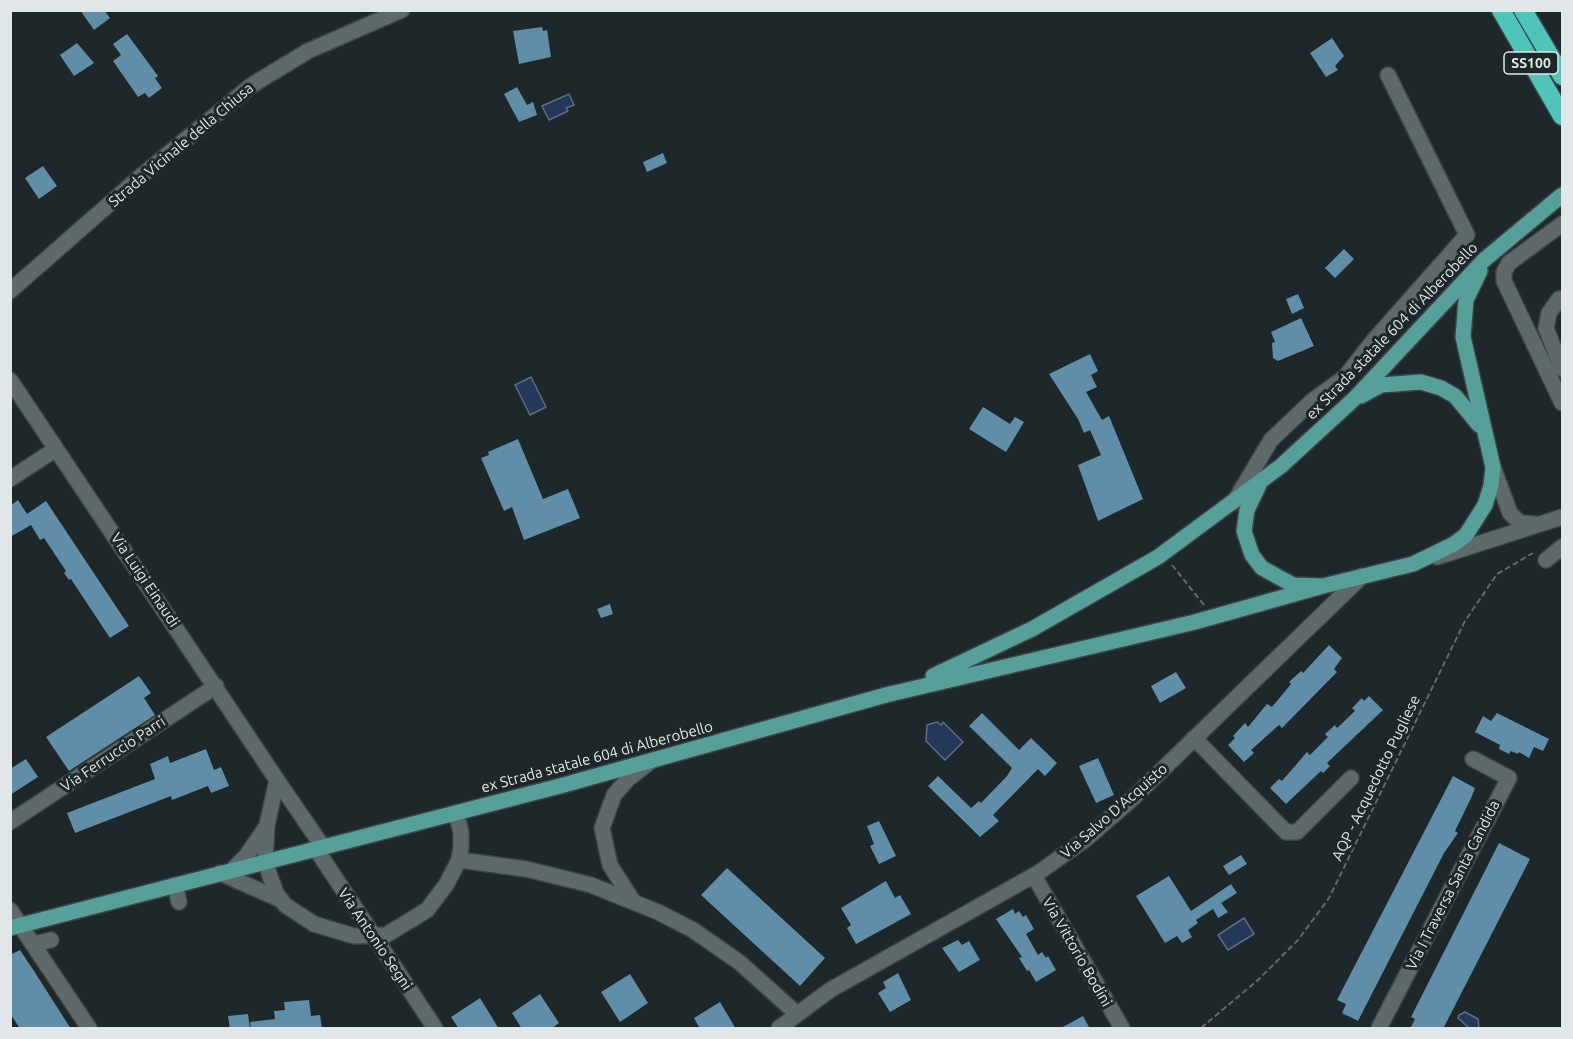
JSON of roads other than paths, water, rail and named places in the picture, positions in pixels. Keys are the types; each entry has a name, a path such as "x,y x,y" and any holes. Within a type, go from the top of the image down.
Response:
{"highway":[{"name":"SS100","path":"1501,10 1563,116"},
{"name":"SS100","path":"1523,10 1563,76"},
{"name":"SS100","path":"1538,10 1563,55"}],"main road":[{"name":"ex Strada statale 604 di Alberobello","path":"886,695 956,667 1032,629 1163,554 1234,502 1354,399 1460,285 1521,227 1563,195"},
{"name":"ex Strada statale 604 di Alberobello","path":"16,927 650,762 886,695 1211,618 1323,586 1413,564 1454,544 1466,535 1485,505 1491,486 1493,467 1465,350 1463,316 1475,277 1521,227"},
{"path":"1354,399 1382,385 1421,382 1441,388 1455,396 1474,415 1484,432"},
{"path":"1261,481 1247,510 1244,531 1252,555 1262,568 1293,585 1323,586"}],"street":[{"name":"Strada Vicinale della Chiusa","path":"10,291 140,177 252,85 308,51 402,10"},
{"path":"1234,502 1271,440 1312,401 1345,377 1374,340 1467,235 1388,75"},
{"path":"1563,224 1509,262 1504,272 1504,281 1563,403"},
{"path":"1563,299 1559,299 1549,313 1546,328 1563,369"},
{"name":"Via Luigi Einaudi","path":"10,380 216,686 320,848"},
{"path":"10,479 56,449"},
{"path":"1493,467 1510,513 1526,525 1546,522"},
{"path":"1413,564 1563,517"},
{"path":"1543,554 1563,547"},
{"name":"Via Salvo D'Acquisto","path":"779,1029 796,1013 887,956 1034,876 1086,839 1362,576"},
{"name":"Via Ferruccio Parri","path":"10,822 216,686"},
{"path":"1194,738 1286,832 1297,832 1350,778"},
{"name":"Via I Traversa Santa Candida","path":"1379,1029 1509,778 1473,759"},
{"path":"633,901 610,865 605,851 603,828 614,795 628,779 650,762"},
{"path":"277,780 267,825 266,862 276,893 299,916 314,924 354,936 374,938 386,935 405,925 434,904 459,860 461,839 456,813"},
{"path":"267,825 247,855 226,872 282,900"},
{"name":"Via Antonio Segni","path":"320,848 374,938 435,1029"},
{"path":"459,860 558,876 591,885 633,901 693,930 766,983 796,1013"},
{"name":"Via Vittorio Bodini","path":"1034,876 1122,1029"},
{"path":"175,885 178,902"},
{"path":"10,910 16,927 45,948 88,1029"}],"water":[{"path":"569,94 574,105 566,108 568,111 549,120 542,106"},
{"path":"531,377 546,407 530,415 515,385"},
{"path":"937,722 941,725 943,722 963,742 945,760 926,741 927,725"},
{"path":"1244,918 1254,934 1228,950 1218,935"},
{"path":"1465,1012 1478,1019 1479,1028 1469,1028 1458,1018"}]}
